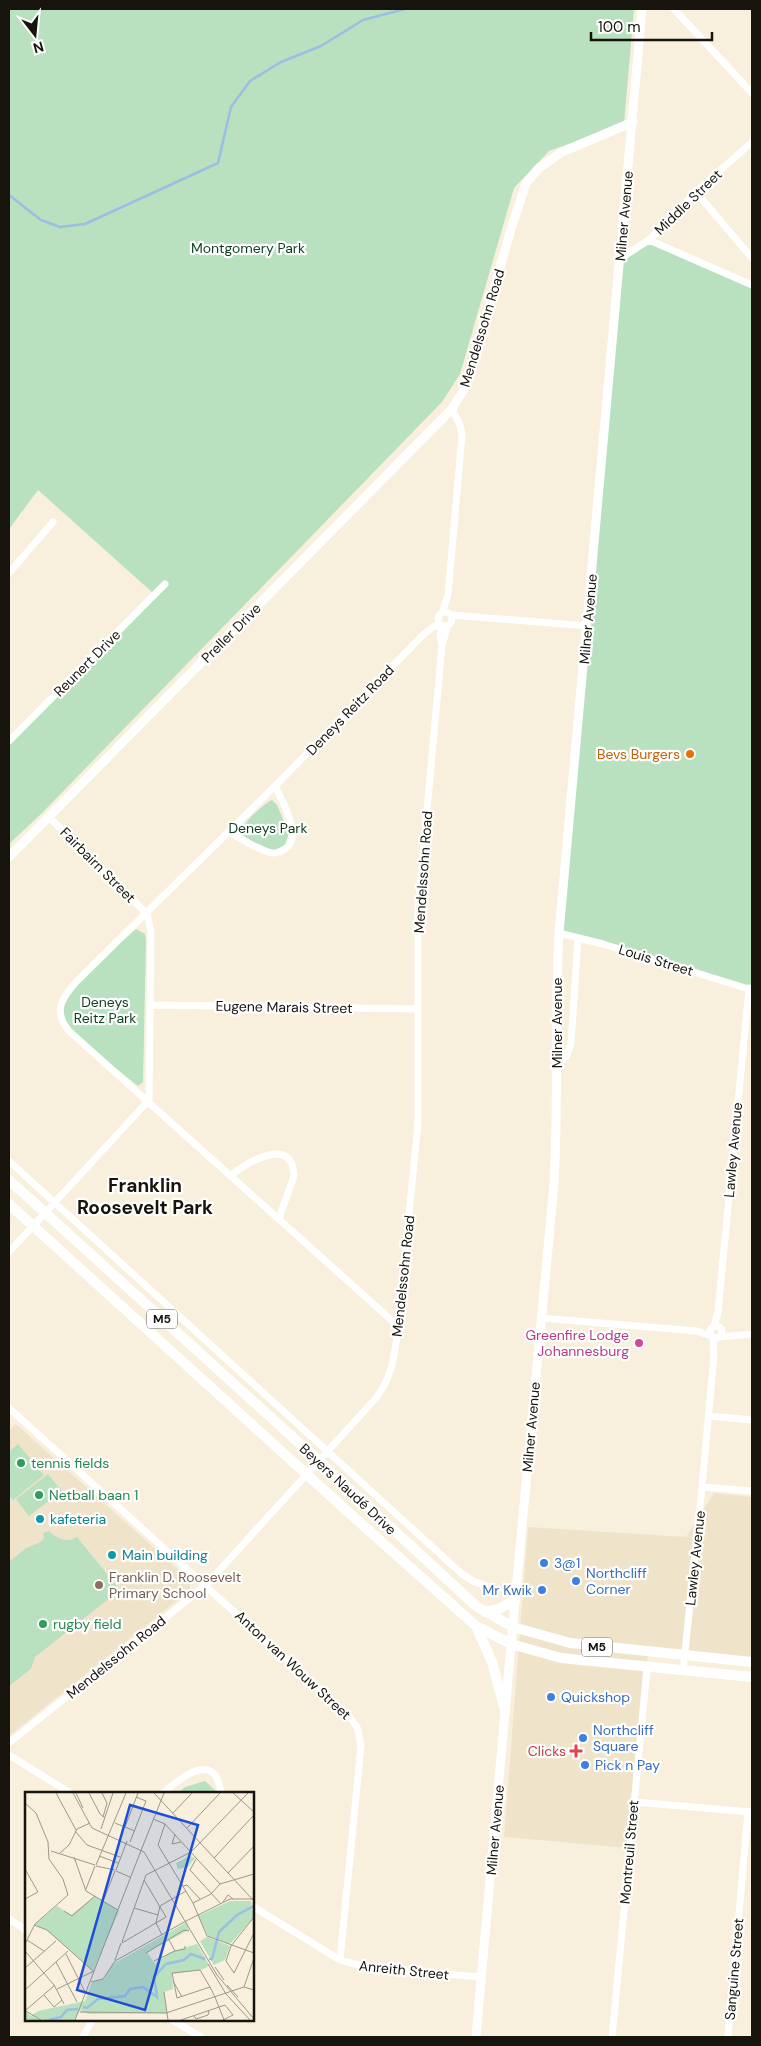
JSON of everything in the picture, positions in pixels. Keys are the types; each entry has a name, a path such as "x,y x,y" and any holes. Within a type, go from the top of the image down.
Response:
{"main road":[{"name":"Milner Avenue","path":"476,2037 554,1184 557,1133 559,933 642,9"},
{"name":"Mendelssohn Road","path":"452,410 466,386 526,183 549,160 632,122"},
{"name":"Preller Drive","path":"9,857 452,410"},
{"name":"Beyers Naudé Drive","path":"9,1180 319,1461 453,1586 485,1612 513,1627 570,1643 752,1662"},
{"name":"Beyers Naudé Drive","path":"9,1204 476,1626 511,1644 561,1658 752,1677"},
{"path":"485,1612 499,1609 515,1600"},
{"path":"476,1626 492,1662 505,1712"}],"street":[{"path":"674,9 752,93"},
{"name":"Middle Street","path":"621,258 649,240 696,192 752,142"},
{"path":"696,192 752,258"},
{"path":"649,240 752,285"},
{"name":"Mendelssohn Road","path":"9,1743 206,1585 384,1388 392,1369 418,1122 418,910 442,645 440,636 445,619 448,595 462,435 460,425 452,410"},
{"path":"9,573 53,522"},
{"name":"Reunert Drive","path":"9,741 165,584"},
{"path":"445,619 469,616 587,626"},
{"name":"Deneys Reitz Road","path":"398,1326 231,1174 69,1031 63,1024 60,1011 64,997 69,990 275,786 425,633 429,626 445,619"},
{"path":"229,832 269,852 280,852 289,846 293,836 291,824 275,786"},
{"name":"Fairbairn Street","path":"49,817 147,914"},
{"path":"9,1252 148,1100 151,932 147,914"},
{"name":"Louis Street","path":"559,933 603,944 751,989"},
{"path":"557,1065 566,1057 571,1044 578,938"},
{"name":"Lawley Avenue","path":"683,1671 751,989"},
{"name":"Eugene Marais Street","path":"150,1005 418,1009"},
{"path":"231,1174 267,1154 278,1154 288,1160 294,1170 294,1176 279,1218"},
{"name":"Beyers Naudé Drive","path":"9,1161 462,1574 473,1581 494,1589"},
{"path":"541,1318 696,1332 752,1334"},
{"name":"Anton van Wouw Street","path":"9,1408 348,1715 359,1731 361,1745 340,1960"},
{"path":"708,1416 752,1420"},
{"path":"702,1487 752,1491"},
{"name":"Montreuil Street","path":"612,2037 647,1668"},
{"path":"9,1756 69,1792"},
{"path":"164,1792 186,1774 202,1770 211,1771 214,1774 220,1792"},
{"path":"634,1802 750,1812"},
{"name":"Sanguine Street","path":"728,2037 750,1812"},
{"name":"Anreith Street","path":"254,1907 340,1960 370,1968 482,1977"},
{"path":"9,1919 25,1929"},
{"path":"83,2037 91,2021"},
{"path":"174,2021 200,2037"}],"shaded area":[{"name":"Franklin D. Roosevelt Primary School","path":"16,1424 190,1580 190,1590 9,1736 9,1431"},
{"path":"714,1493 752,1497 752,1660 648,1652 628,1848 504,1837 528,1527 686,1537"}],"green space":[{"name":"Montgomery Park","path":"9,9 634,9 624,124 549,151 514,188 460,374 442,402 41,814 9,844 9,743 153,593 38,490 9,529"},
{"path":"649,240 752,285 752,990 559,933 621,258"},
{"name":"Deneys Park","path":"272,800 277,805 289,833 284,847 274,851 244,838 243,833 246,823 250,818"},
{"name":"Deneys Reitz Park","path":"136,929 145,934 146,940 143,1082 138,1086 69,1031 61,1014 62,1002 74,985 95,964"},
{"name":"tennis fields","path":"18,1444 44,1475 13,1500 9,1495 9,1452"},
{"name":"Netball baan 1","path":"48,1474 62,1491 29,1516 16,1499"},
{"name":"rugby field","path":"49,1531 62,1539 70,1540 77,1537 120,1590 35,1657 31,1669 9,1686 9,1562 26,1548 41,1542 44,1538 43,1533"},
{"path":"205,1781 217,1792 179,1792 185,1787"}],"waterway":[{"path":"9,195 41,220 60,227 85,224 218,163 231,107 250,81 281,62 321,46 363,20 405,9"}],"place":[{"name":"Bevs Burgers","path":"690,754"},
{"name":"Greenfire Lodge Johannesburg","path":"639,1343"},
{"name":"tennis fields","path":"21,1463"},
{"name":"Netball baan 1","path":"39,1495"},
{"name":"kafeteria","path":"40,1519"},
{"name":"Main building","path":"112,1555"},
{"name":"3@1","path":"544,1563"},
{"name":"Northcliff Corner","path":"576,1581"},
{"name":"Franklin D. Roosevelt Primary School","path":"99,1585"},
{"name":"Mr Kwik","path":"542,1590"},
{"name":"rugby field","path":"43,1624"},
{"name":"Quickshop","path":"551,1697"},
{"name":"Northcliff Square","path":"583,1738"},
{"name":"Clicks","path":"576,1751"},
{"name":"Pick n Pay","path":"585,1765"}],"district":[{"name":"Franklin Roosevelt Park","path":"145,1196"}]}
